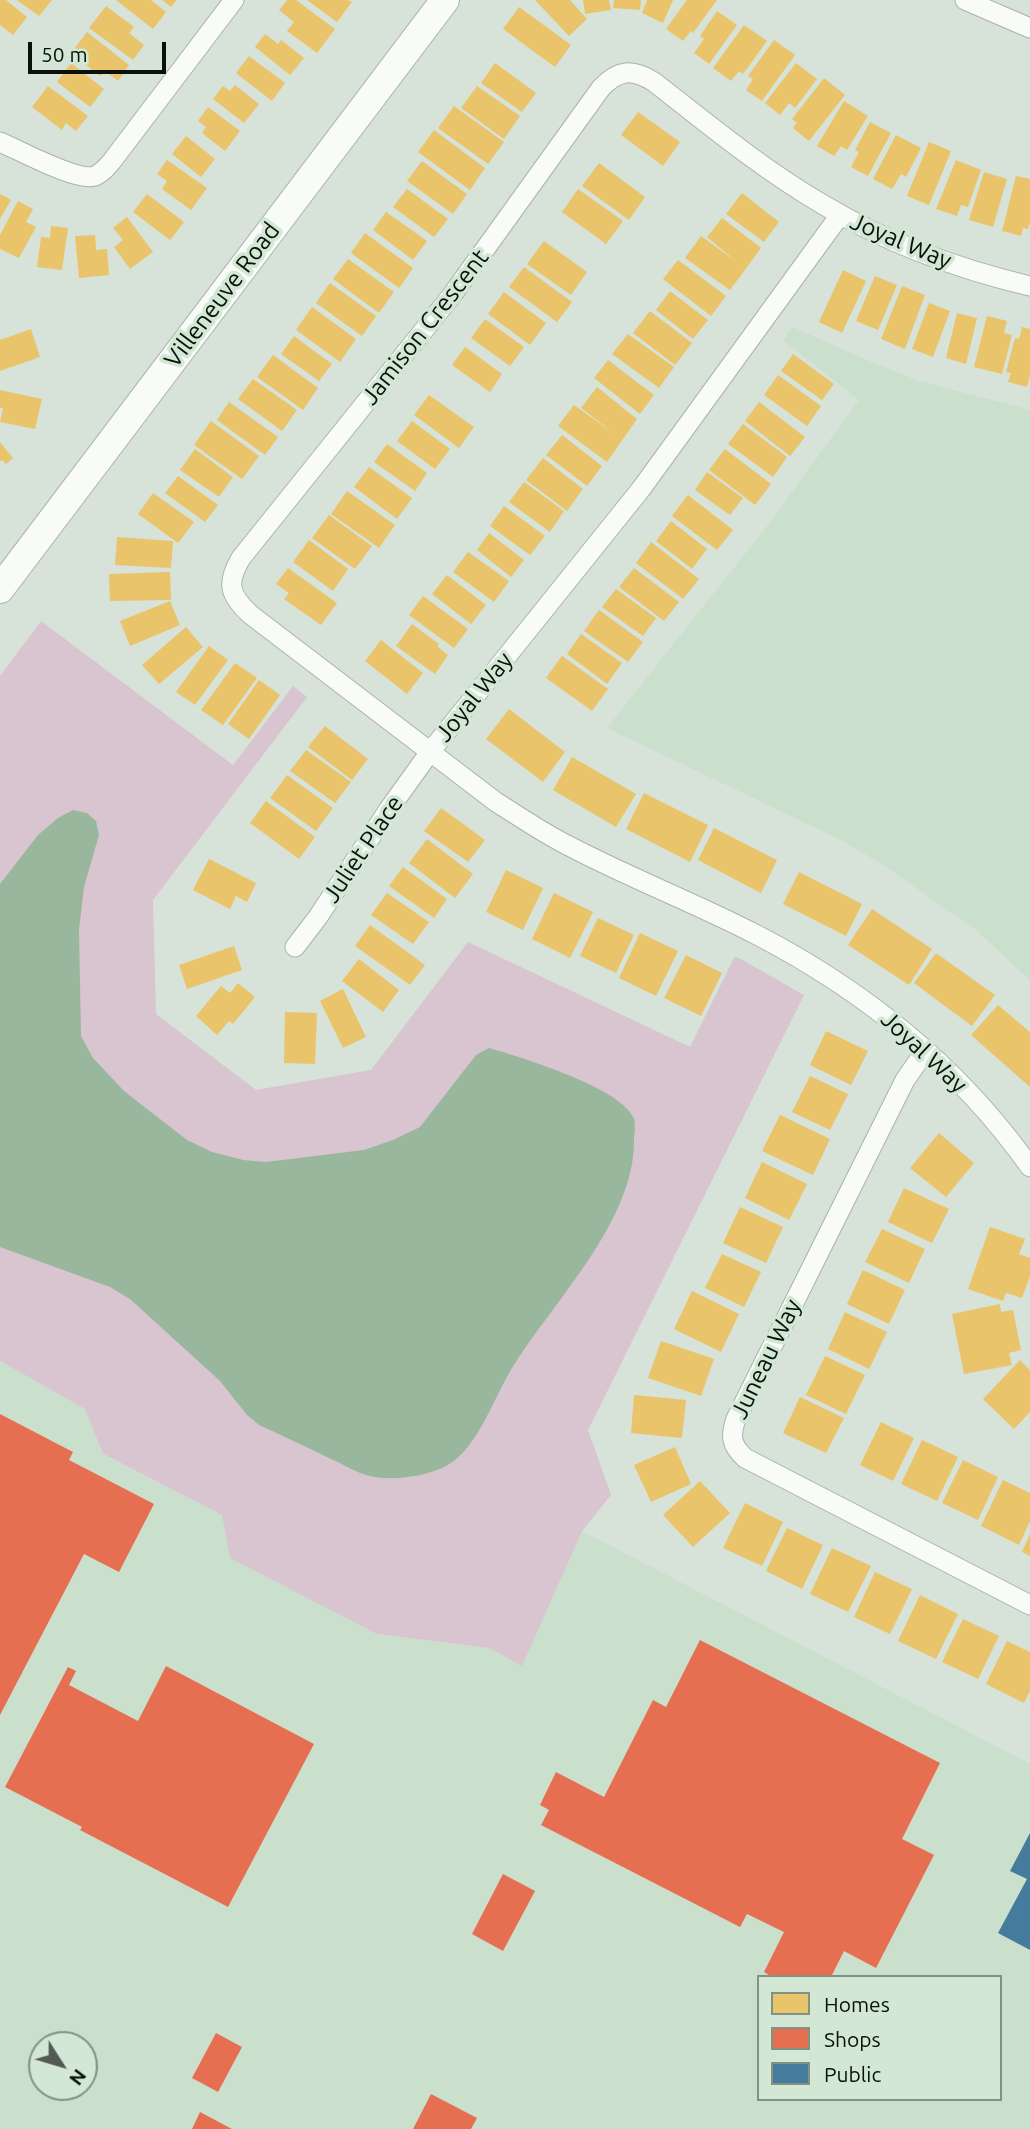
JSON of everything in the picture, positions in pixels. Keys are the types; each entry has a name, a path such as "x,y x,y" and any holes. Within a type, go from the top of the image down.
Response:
{"main road":[{"name":"Villeneuve Road","path":"0,589 445,0"}],"street":[{"path":"0,142 78,176 93,177 99,174 112,162 234,0"},
{"path":"965,0 1030,28"},
{"name":"Jamison Crescent","path":"430,751 238,603 231,585 232,575 241,558 432,321 601,88 616,75 629,71 653,82 775,173 840,215"},
{"name":"Joyal Way","path":"1030,286 942,260 840,215 641,489 430,751 496,802 549,836 754,933 830,976 878,1009 926,1050 991,1117 1030,1167"},
{"name":"Juliet Place","path":"295,947 430,751"},
{"name":"Juneau Way","path":"926,1050 905,1080 736,1419 733,1446 745,1458 1030,1605"}],"shaded area":[{"path":"793,327 919,381 1030,410 1030,980 976,930 885,866 841,840 607,728 771,521 859,400 783,340"},
{"path":"41,621 233,765 293,686 307,697 153,900 156,1014 256,1090 371,1070 468,942 690,1047 735,956 804,995 588,1430 611,1495 582,1531 522,1666 489,1648 377,1634 230,1558 222,1515 103,1454 85,1409 0,1361 0,676"},
{"path":"73,810 87,813 96,821 99,835 84,887 79,930 81,1036 93,1058 124,1091 187,1140 212,1152 243,1160 266,1162 364,1150 420,1127 476,1055 489,1048 546,1066 591,1085 626,1107 634,1119 630,1172 620,1203 605,1234 508,1375 473,1440 464,1452 442,1468 406,1477 370,1476 259,1425 247,1415 220,1381 130,1299 110,1287 0,1247 0,884 38,835 58,818"},
{"path":"0,1361 85,1409 103,1455 222,1515 377,1634 489,1648 522,1666 582,1531 1030,1764 1030,2129 0,2129"}],"building: Homes":[{"path":"0,0 6,0 27,17 13,35 0,25"},
{"path":"17,0 52,0 39,16"},
{"path":"116,0 151,0 166,12 153,29"},
{"path":"162,0 177,0 171,7"},
{"path":"287,0 296,0 335,29 317,53 287,31 294,22 279,10"},
{"path":"307,0 348,0 352,2 337,22"},
{"path":"535,0 570,0 587,19 569,36"},
{"path":"583,0 609,0 611,10 585,14"},
{"path":"614,0 641,0 640,10 613,8"},
{"path":"647,0 673,0 663,23 642,13"},
{"path":"687,0 717,0 693,33 691,31 683,41 666,29"},
{"path":"106,6 134,27 129,33 144,45 133,60 89,28"},
{"path":"519,7 571,45 555,67 503,29"},
{"path":"717,11 737,25 709,64 694,53 704,39 700,36"},
{"path":"744,25 767,41 743,74 739,71 731,81 713,68"},
{"path":"87,32 129,65 118,81 105,71 100,76 71,53"},
{"path":"265,34 278,44 281,40 304,58 290,75 255,47"},
{"path":"774,40 795,55 762,101 746,90 753,79 748,76"},
{"path":"249,56 285,83 272,101 236,73"},
{"path":"71,63 104,89 90,107 57,82"},
{"path":"495,63 536,93 522,112 481,83"},
{"path":"796,63 817,79 795,108 789,103 780,115 765,103"},
{"path":"824,78 845,95 809,141 793,128 797,123 792,119"},
{"path":"235,85 259,104 244,123 213,99 223,86 230,91"},
{"path":"48,86 88,116 76,131 66,123 62,130 32,107"},
{"path":"477,86 520,116 504,139 461,108"},
{"path":"844,101 868,116 847,150 841,146 834,156 817,146"},
{"path":"454,106 504,142 488,164 438,128"},
{"path":"208,107 240,131 225,151 202,133 206,127 198,121"},
{"path":"638,112 680,142 663,166 621,135"},
{"path":"870,122 891,133 868,176 851,167 859,152 855,150"},
{"path":"434,130 485,168 470,190 418,152"},
{"path":"896,135 921,148 906,177 901,174 892,189 873,179"},
{"path":"186,136 215,159 201,177 172,154"},
{"path":"929,142 951,151 929,205 907,196"},
{"path":"167,160 207,188 191,210 162,189 167,181 157,174"},
{"path":"956,160 981,170 968,207 961,205 957,216 936,209"},
{"path":"422,161 467,194 453,214 407,181"},
{"path":"599,163 645,197 629,220 582,186"},
{"path":"984,172 1007,179 993,227 969,220"},
{"path":"1016,176 1030,179 1030,222 1028,229 1023,228 1021,236 1002,231"},
{"path":"407,189 448,219 434,237 393,207"},
{"path":"578,189 623,221 606,244 562,212"},
{"path":"742,193 779,222 764,242 726,214"},
{"path":"0,194 11,200 0,219"},
{"path":"147,194 184,222 170,240 133,212"},
{"path":"18,201 33,209 26,222 36,227 19,258 0,249 0,235"},
{"path":"386,212 427,241 413,260 373,230"},
{"path":"127,217 153,252 130,269 114,247 123,240 113,228"},
{"path":"722,218 761,248 730,290 685,258 701,236 737,262 707,237"},
{"path":"51,226 68,228 62,270 37,267 41,237 50,238"},
{"path":"365,233 413,268 399,288 351,253"},
{"path":"95,235 96,250 107,249 109,275 79,278 75,236"},
{"path":"544,241 587,272 571,295 527,264"},
{"path":"348,259 394,292 379,313 333,279"},
{"path":"678,260 726,296 711,316 663,279"},
{"path":"524,267 572,302 557,322 509,287"},
{"path":"843,270 866,281 842,333 819,322"},
{"path":"875,276 897,285 878,330 856,321"},
{"path":"330,283 376,316 362,336 316,303"},
{"path":"902,286 925,295 905,349 881,339"},
{"path":"670,291 708,320 693,339 656,310"},
{"path":"504,292 546,323 530,345 488,314"},
{"path":"929,303 950,311 933,357 912,349"},
{"path":"312,307 356,339 340,362 296,330"},
{"path":"650,311 692,343 675,365 633,333"},
{"path":"957,313 977,318 966,364 946,358"},
{"path":"987,316 1007,321 1004,333 1012,335 1002,374 974,367"},
{"path":"485,319 524,347 510,366 471,338"},
{"path":"1022,327 1030,329 1030,375 1027,387 1008,382 1011,373 1006,372 1015,338 1019,339"},
{"path":"31,329 40,357 0,371 0,340"},
{"path":"628,334 674,367 659,388 612,354"},
{"path":"294,336 332,364 319,381 281,354"},
{"path":"465,347 502,374 490,392 452,365"},
{"path":"793,354 834,384 822,400 781,371"},
{"path":"273,355 318,388 303,410 257,377"},
{"path":"608,360 654,395 640,414 594,378"},
{"path":"778,375 821,406 807,426 764,395"},
{"path":"253,379 297,410 282,431 238,399"},
{"path":"597,387 637,419 607,462 558,426 574,405 616,435 581,408"},
{"path":"0,390 42,399 35,429 0,422 3,408 0,408"},
{"path":"429,395 474,427 459,448 414,415"},
{"path":"229,402 278,437 265,455 217,420"},
{"path":"759,402 805,437 790,456 745,421"},
{"path":"211,421 259,456 242,479 194,445"},
{"path":"412,421 450,449 435,469 397,441"},
{"path":"743,424 787,457 773,477 728,444"},
{"path":"562,435 602,466 587,486 546,455"},
{"path":"0,442 13,458 6,464 0,461"},
{"path":"387,444 427,473 415,491 374,462"},
{"path":"195,449 233,477 219,497 180,470"},
{"path":"725,449 771,484 755,505 709,470"},
{"path":"543,458 583,489 567,511 526,480"},
{"path":"369,467 412,498 397,519 354,487"},
{"path":"707,472 743,498 730,515 695,490"},
{"path":"178,476 218,505 205,522 165,493"},
{"path":"524,482 564,511 550,532 509,502"},
{"path":"347,491 395,525 379,548 331,514"},
{"path":"153,493 194,522 178,543 138,514"},
{"path":"688,495 733,530 717,550 672,516"},
{"path":"504,506 545,536 530,555 490,526"},
{"path":"329,515 372,546 355,569 312,538"},
{"path":"671,521 707,549 692,569 656,541"},
{"path":"489,533 524,560 511,577 477,550"},
{"path":"117,537 173,541 171,568 115,565"},
{"path":"309,540 348,569 333,591 293,562"},
{"path":"651,542 699,579 683,599 636,563"},
{"path":"468,552 509,581 494,602 453,572"},
{"path":"288,568 337,603 321,625 284,599 289,593 276,584"},
{"path":"634,568 679,602 664,621 619,587"},
{"path":"170,572 171,600 110,601 109,574"},
{"path":"447,575 486,605 471,624 432,594"},
{"path":"616,589 656,618 643,636 602,607"},
{"path":"423,596 468,629 454,648 409,615"},
{"path":"170,601 180,625 130,646 120,621"},
{"path":"599,610 643,642 628,662 584,631"},
{"path":"412,624 439,644 437,646 448,655 435,674 396,646"},
{"path":"186,627 203,647 159,684 142,665"},
{"path":"581,634 622,663 607,684 567,654"},
{"path":"381,640 423,673 407,694 365,661"},
{"path":"209,646 228,660 195,705 176,692"},
{"path":"562,656 608,689 592,711 546,678"},
{"path":"235,663 257,678 223,725 201,710"},
{"path":"259,680 280,695 249,739 228,724"},
{"path":"509,709 565,752 543,782 486,739"},
{"path":"325,726 368,759 352,780 308,747"},
{"path":"306,750 351,782 335,803 290,771"},
{"path":"572,757 636,794 616,827 553,790"},
{"path":"287,775 333,808 316,831 270,798"},
{"path":"644,793 708,825 690,862 626,829"},
{"path":"266,801 315,837 299,859 250,823"},
{"path":"441,808 485,840 468,862 424,831"},
{"path":"714,828 777,860 761,893 698,860"},
{"path":"427,839 473,874 455,898 409,863"},
{"path":"209,859 256,883 247,902 236,896 230,909 193,890"},
{"path":"403,867 447,899 434,918 389,886"},
{"path":"506,870 543,888 523,930 486,912"},
{"path":"799,872 862,904 846,936 783,904"},
{"path":"387,893 429,922 413,944 371,915"},
{"path":"554,893 593,912 570,958 532,939"},
{"path":"872,909 932,949 909,985 848,945"},
{"path":"598,918 634,935 616,973 580,956"},
{"path":"370,925 425,965 410,985 355,946"},
{"path":"640,933 678,951 656,996 619,978"},
{"path":"234,946 242,970 187,989 179,965"},
{"path":"936,953 995,995 972,1026 914,983"},
{"path":"686,955 722,973 701,1016 664,998"},
{"path":"359,959 399,990 383,1012 342,981"},
{"path":"238,983 255,997 233,1024 229,1021 217,1035 196,1016 221,986 230,993"},
{"path":"343,989 366,1037 343,1048 320,1001"},
{"path":"998,1005 1030,1032 1030,1087 971,1035"},
{"path":"285,1012 317,1013 315,1064 284,1063"},
{"path":"826,1031 868,1051 851,1085 810,1065"},
{"path":"810,1076 848,1094 830,1130 792,1112"},
{"path":"780,1115 830,1139 813,1175 762,1151"},
{"path":"939,1133 974,1163 946,1197 910,1168"},
{"path":"762,1162 807,1184 789,1220 745,1198"},
{"path":"904,1188 949,1209 932,1243 888,1222"},
{"path":"740,1207 783,1227 766,1263 723,1243"},
{"path":"990,1227 1025,1239 1019,1254 1030,1258 1030,1276 1022,1298 1006,1293 1003,1301 968,1289"},
{"path":"882,1229 925,1249 909,1283 865,1262"},
{"path":"722,1254 761,1272 744,1307 705,1288"},
{"path":"863,1270 905,1290 889,1324 847,1304"},
{"path":"692,1291 739,1314 721,1352 674,1329"},
{"path":"1000,1304 1001,1312 1013,1310 1021,1350 1009,1353 1012,1365 964,1374 952,1314"},
{"path":"845,1312 887,1332 869,1369 828,1349"},
{"path":"661,1341 714,1359 701,1396 648,1378"},
{"path":"825,1356 865,1375 846,1414 806,1395"},
{"path":"1020,1360 1030,1370 1030,1412 1014,1429 983,1399"},
{"path":"634,1395 686,1400 682,1438 631,1433"},
{"path":"800,1397 844,1418 826,1453 783,1433"},
{"path":"881,1422 914,1438 893,1481 860,1465"},
{"path":"922,1440 958,1457 937,1501 901,1484"},
{"path":"675,1447 691,1484 651,1502 634,1465"},
{"path":"963,1460 998,1477 978,1520 942,1503"},
{"path":"1003,1480 1030,1493 1030,1521 1019,1545 981,1526"},
{"path":"700,1481 730,1513 693,1547 663,1515"},
{"path":"745,1503 783,1522 762,1566 723,1548"},
{"path":"787,1528 823,1545 802,1589 766,1571"},
{"path":"1030,1534 1030,1556 1022,1552"},
{"path":"832,1548 871,1566 848,1612 810,1594"},
{"path":"875,1572 912,1589 890,1634 854,1617"},
{"path":"920,1595 958,1614 936,1659 898,1641"},
{"path":"963,1619 999,1636 978,1679 942,1662"},
{"path":"1007,1641 1030,1652 1030,1691 1024,1703 986,1684"}],"building: Shops":[{"path":"0,1414 73,1452 69,1460 154,1504 119,1572 84,1554 0,1715"},
{"path":"700,1640 940,1763 902,1839 934,1855 876,1968 844,1951 832,1975 769,1975 764,1972 784,1932 747,1914 740,1927 541,1825 549,1810 540,1805 556,1772 604,1797 653,1700 666,1707"},
{"path":"166,1666 314,1744 228,1907 80,1830 82,1827 5,1787 68,1667 76,1671 69,1685 138,1721"},
{"path":"503,1874 535,1891 503,1951 472,1934"},
{"path":"216,2033 242,2047 218,2092 192,2078"},
{"path":"431,2094 477,2118 471,2129 413,2129"},
{"path":"200,2112 232,2129 192,2129"}],"building: Public":[{"path":"1030,1833 1030,1950 998,1933 1027,1879 1010,1871"}]}
